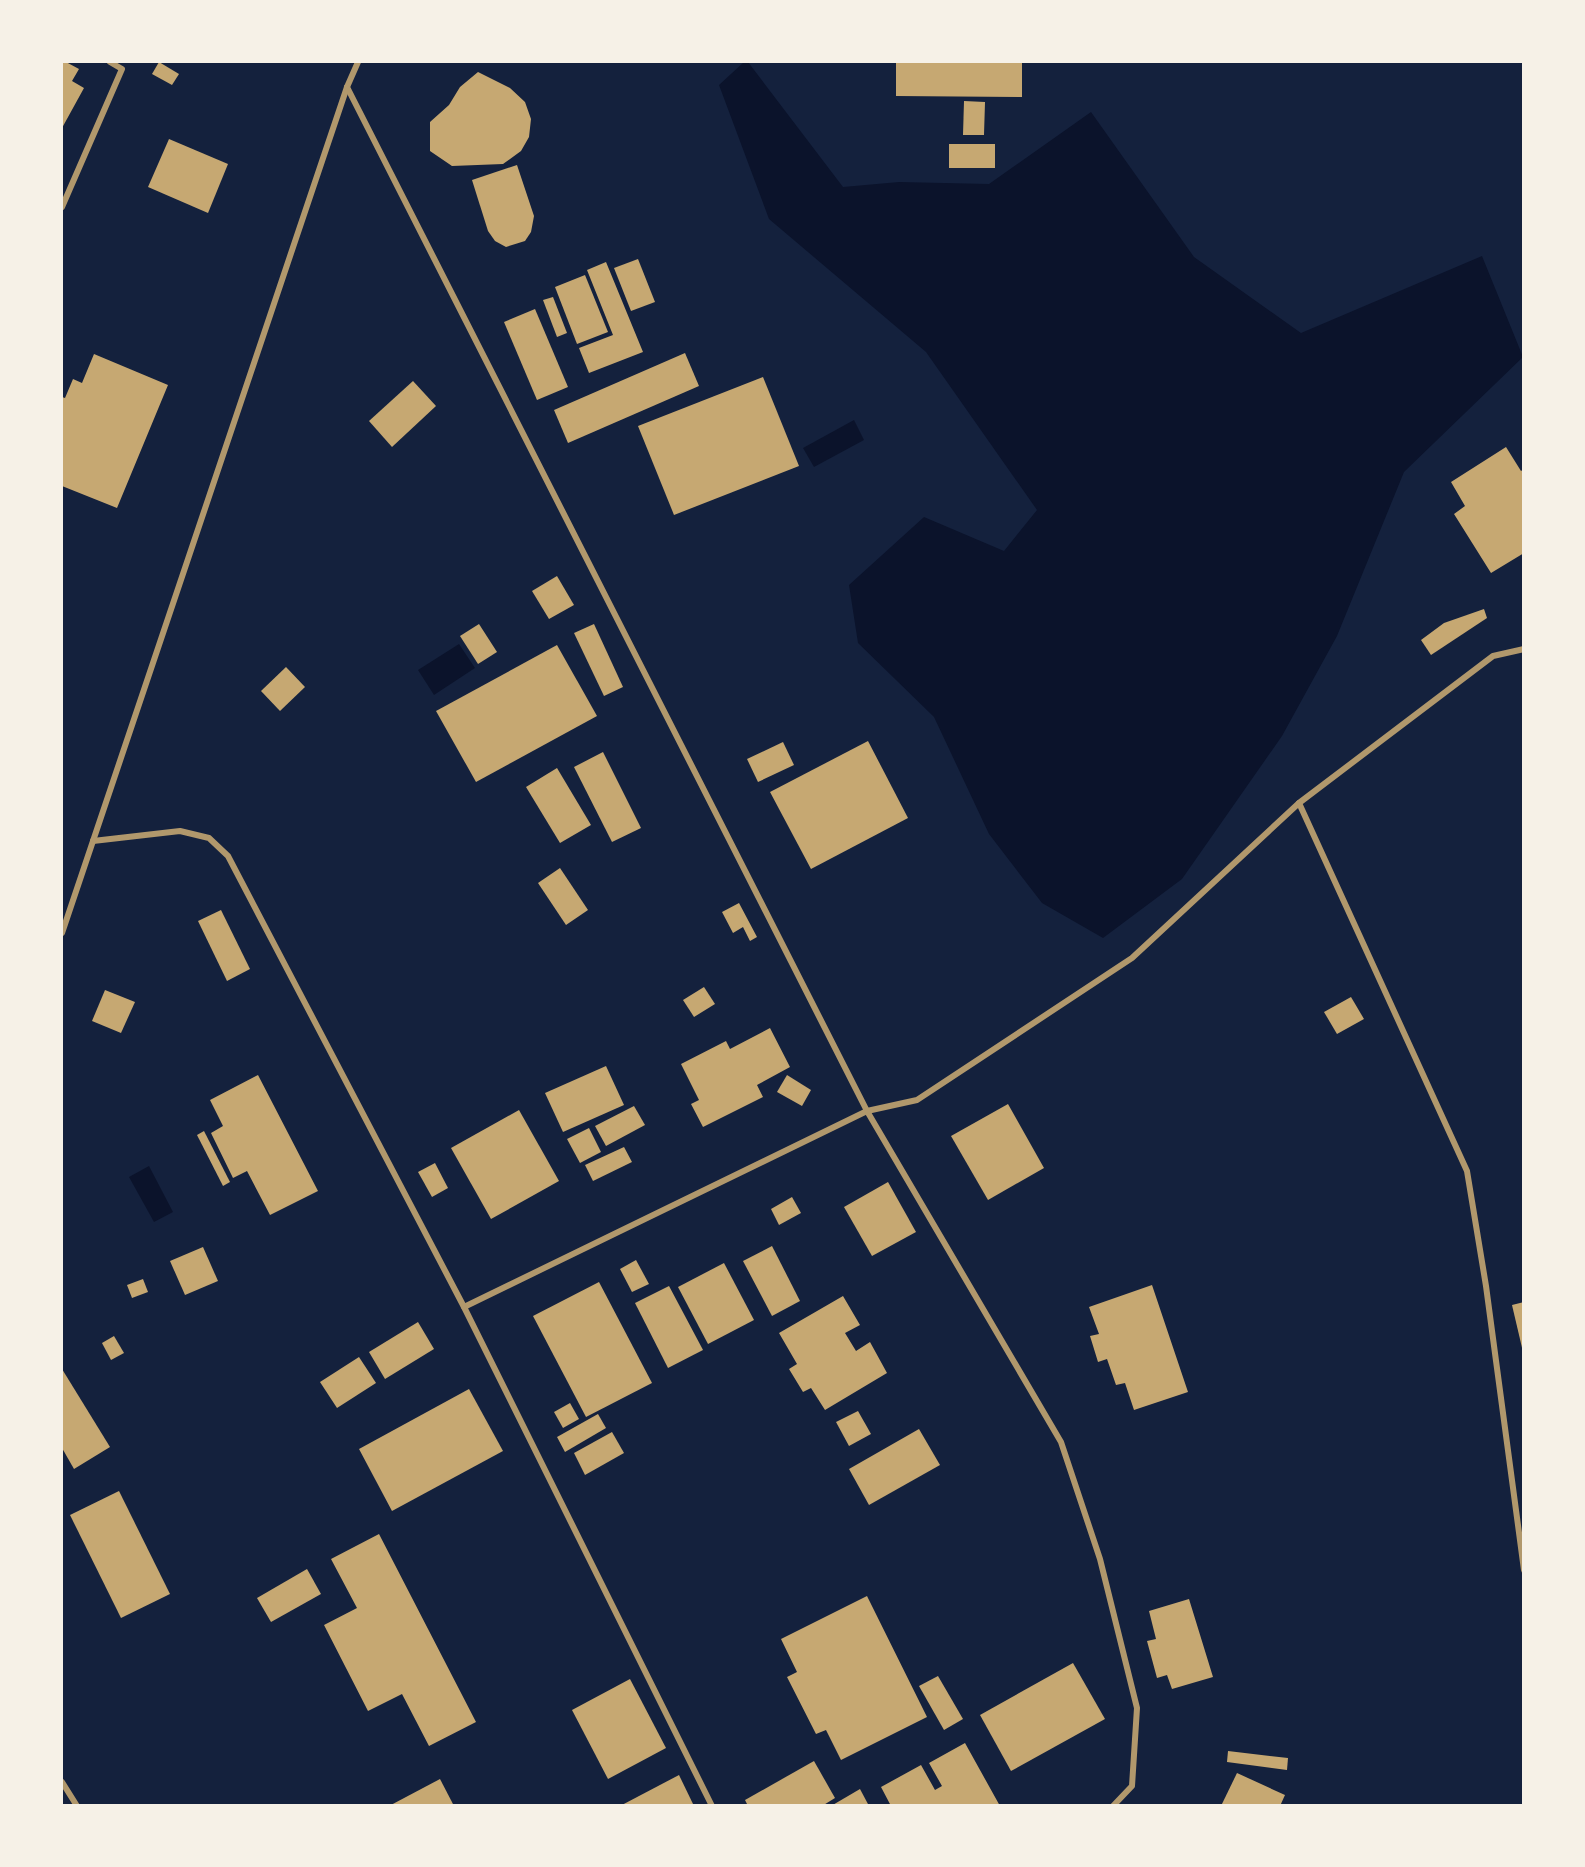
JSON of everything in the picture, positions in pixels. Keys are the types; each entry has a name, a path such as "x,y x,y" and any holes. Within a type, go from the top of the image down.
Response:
{"street":[{"path":"62,207 122,69 110,62"},
{"path":"62,933 347,87 358,62"},
{"path":"347,87 867,1111 1061,1442 1100,1560 1137,1708 1132,1786 1113,1806"},
{"path":"464,1307 867,1111 917,1100 1132,958 1299,803 1493,656 1524,649"},
{"path":"1299,803 1467,1171 1486,1286 1524,1570"},
{"path":"93,841 180,831 208,838 228,856 464,1307 712,1806"},
{"path":"62,1782 77,1806"}],"water":[{"path":"744,62 748,62 843,187 899,182 989,184 1091,112 1194,257 1301,333 1482,256 1523,357 1404,472 1337,636 1282,736 1182,879 1103,938 1042,903 989,834 934,717 858,643 849,585 924,517 1004,551 1037,510 926,352 769,219 719,85"},
{"path":"854,420 864,440 814,467 803,448"},
{"path":"459,644 475,668 434,695 418,670"},
{"path":"149,1166 173,1212 154,1222 129,1177"}],"building":[{"path":"62,62 79,69 72,81 84,88 62,128"},
{"path":"159,62 179,74 172,85 152,74"},
{"path":"896,62 1022,62 1022,97 896,96"},
{"path":"478,72 510,88 525,102 531,119 529,137 521,151 503,164 452,166 430,151 430,122 449,105 460,87"},
{"path":"964,101 985,102 984,135 963,135"},
{"path":"169,139 228,164 208,213 148,187"},
{"path":"949,144 995,144 995,168 949,168"},
{"path":"517,165 534,216 531,232 525,241 506,247 495,241 488,231 472,180"},
{"path":"638,259 655,302 631,311 614,268"},
{"path":"606,262 643,352 589,373 579,348 613,335 587,270"},
{"path":"585,275 608,332 577,344 555,287"},
{"path":"553,297 567,333 557,337 543,300"},
{"path":"535,309 568,387 537,400 504,322"},
{"path":"685,353 699,386 568,443 554,410"},
{"path":"94,354 168,385 117,508 62,486 62,397 65,398 73,379 82,383"},
{"path":"763,377 799,466 674,515 638,426"},
{"path":"413,381 436,406 392,447 369,421"},
{"path":"1506,447 1521,471 1524,469 1524,553 1491,573 1454,514 1465,506 1451,482"},
{"path":"557,576 574,605 549,619 532,591"},
{"path":"1484,609 1487,618 1431,655 1421,640 1444,623"},
{"path":"479,624 497,652 478,664 460,636"},
{"path":"594,624 623,687 604,696 574,633"},
{"path":"557,645 597,716 476,782 436,711"},
{"path":"286,667 305,687 280,711 261,691"},
{"path":"868,741 908,818 811,869 770,792"},
{"path":"783,742 794,765 758,782 747,759"},
{"path":"603,752 641,828 612,842 574,767"},
{"path":"557,768 591,825 560,843 526,787"},
{"path":"560,868 588,910 566,925 538,883"},
{"path":"739,903 757,937 750,941 743,927 733,933 722,912"},
{"path":"221,910 250,969 227,981 198,921"},
{"path":"704,987 715,1004 694,1017 683,1000"},
{"path":"105,990 135,1002 121,1033 92,1021"},
{"path":"1351,997 1364,1019 1337,1034 1324,1012"},
{"path":"770,1028 790,1067 757,1085 763,1097 703,1127 691,1104 699,1100 681,1064 726,1041 730,1049"},
{"path":"606,1066 624,1105 563,1132 545,1093"},
{"path":"258,1075 318,1191 270,1215 247,1171 233,1178 211,1133 223,1126 210,1100"},
{"path":"787,1075 811,1090 802,1106 777,1092"},
{"path":"1008,1104 1044,1168 988,1200 951,1136"},
{"path":"634,1106 645,1125 606,1146 595,1126"},
{"path":"519,1110 559,1181 491,1219 451,1148"},
{"path":"589,1128 601,1152 580,1163 567,1139"},
{"path":"204,1131 230,1182 223,1186 197,1135"},
{"path":"624,1147 632,1162 593,1181 585,1165"},
{"path":"435,1163 448,1188 432,1197 418,1172"},
{"path":"888,1182 916,1232 872,1256 844,1207"},
{"path":"792,1197 801,1213 779,1225 771,1209"},
{"path":"772,1246 800,1301 772,1316 743,1261"},
{"path":"203,1247 218,1281 185,1295 170,1261"},
{"path":"636,1260 649,1284 632,1292 620,1269"},
{"path":"724,1263 754,1320 708,1344 678,1287"},
{"path":"143,1279 148,1292 132,1298 127,1285"},
{"path":"599,1282 652,1383 586,1417 533,1316"},
{"path":"1152,1285 1188,1392 1134,1410 1125,1383 1116,1385 1107,1359 1098,1362 1090,1336 1099,1334 1089,1307"},
{"path":"669,1286 703,1350 668,1368 635,1303"},
{"path":"843,1296 860,1325 845,1333 856,1351 870,1342 887,1373 825,1410 811,1388 803,1392 789,1369 797,1364 779,1333"},
{"path":"1524,1302 1524,1352 1523,1352 1512,1305"},
{"path":"418,1322 434,1349 385,1379 369,1352"},
{"path":"114,1336 124,1353 111,1360 102,1343"},
{"path":"359,1357 376,1383 337,1408 320,1382"},
{"path":"62,1369 110,1447 74,1469 62,1448"},
{"path":"469,1389 503,1451 392,1511 359,1449"},
{"path":"570,1403 579,1419 563,1428 554,1412"},
{"path":"858,1411 871,1434 849,1446 836,1422"},
{"path":"598,1414 606,1428 565,1452 557,1437"},
{"path":"919,1429 940,1465 869,1505 849,1469"},
{"path":"612,1432 624,1453 585,1475 574,1453"},
{"path":"119,1491 170,1594 121,1618 70,1515"},
{"path":"379,1534 476,1722 429,1746 402,1694 368,1711 324,1625 357,1608 331,1559"},
{"path":"307,1569 321,1594 271,1622 257,1598"},
{"path":"867,1596 927,1717 841,1760 826,1730 816,1734 787,1677 797,1672 781,1639"},
{"path":"1189,1599 1213,1677 1172,1689 1167,1675 1157,1678 1147,1641 1156,1639 1149,1611"},
{"path":"1073,1663 1105,1719 1011,1771 980,1715"},
{"path":"938,1676 963,1719 944,1730 919,1686"},
{"path":"630,1679 666,1748 608,1779 572,1710"},
{"path":"965,1743 1000,1806 891,1806 881,1787 921,1765 935,1790 942,1786 929,1763"},
{"path":"1228,1751 1288,1758 1287,1770 1227,1762"},
{"path":"814,1761 835,1798 822,1806 748,1806 745,1800"},
{"path":"1237,1773 1285,1795 1280,1806 1221,1806"},
{"path":"679,1775 694,1806 620,1806"},
{"path":"440,1779 454,1806 389,1806"},
{"path":"860,1789 869,1806 831,1806"}]}
